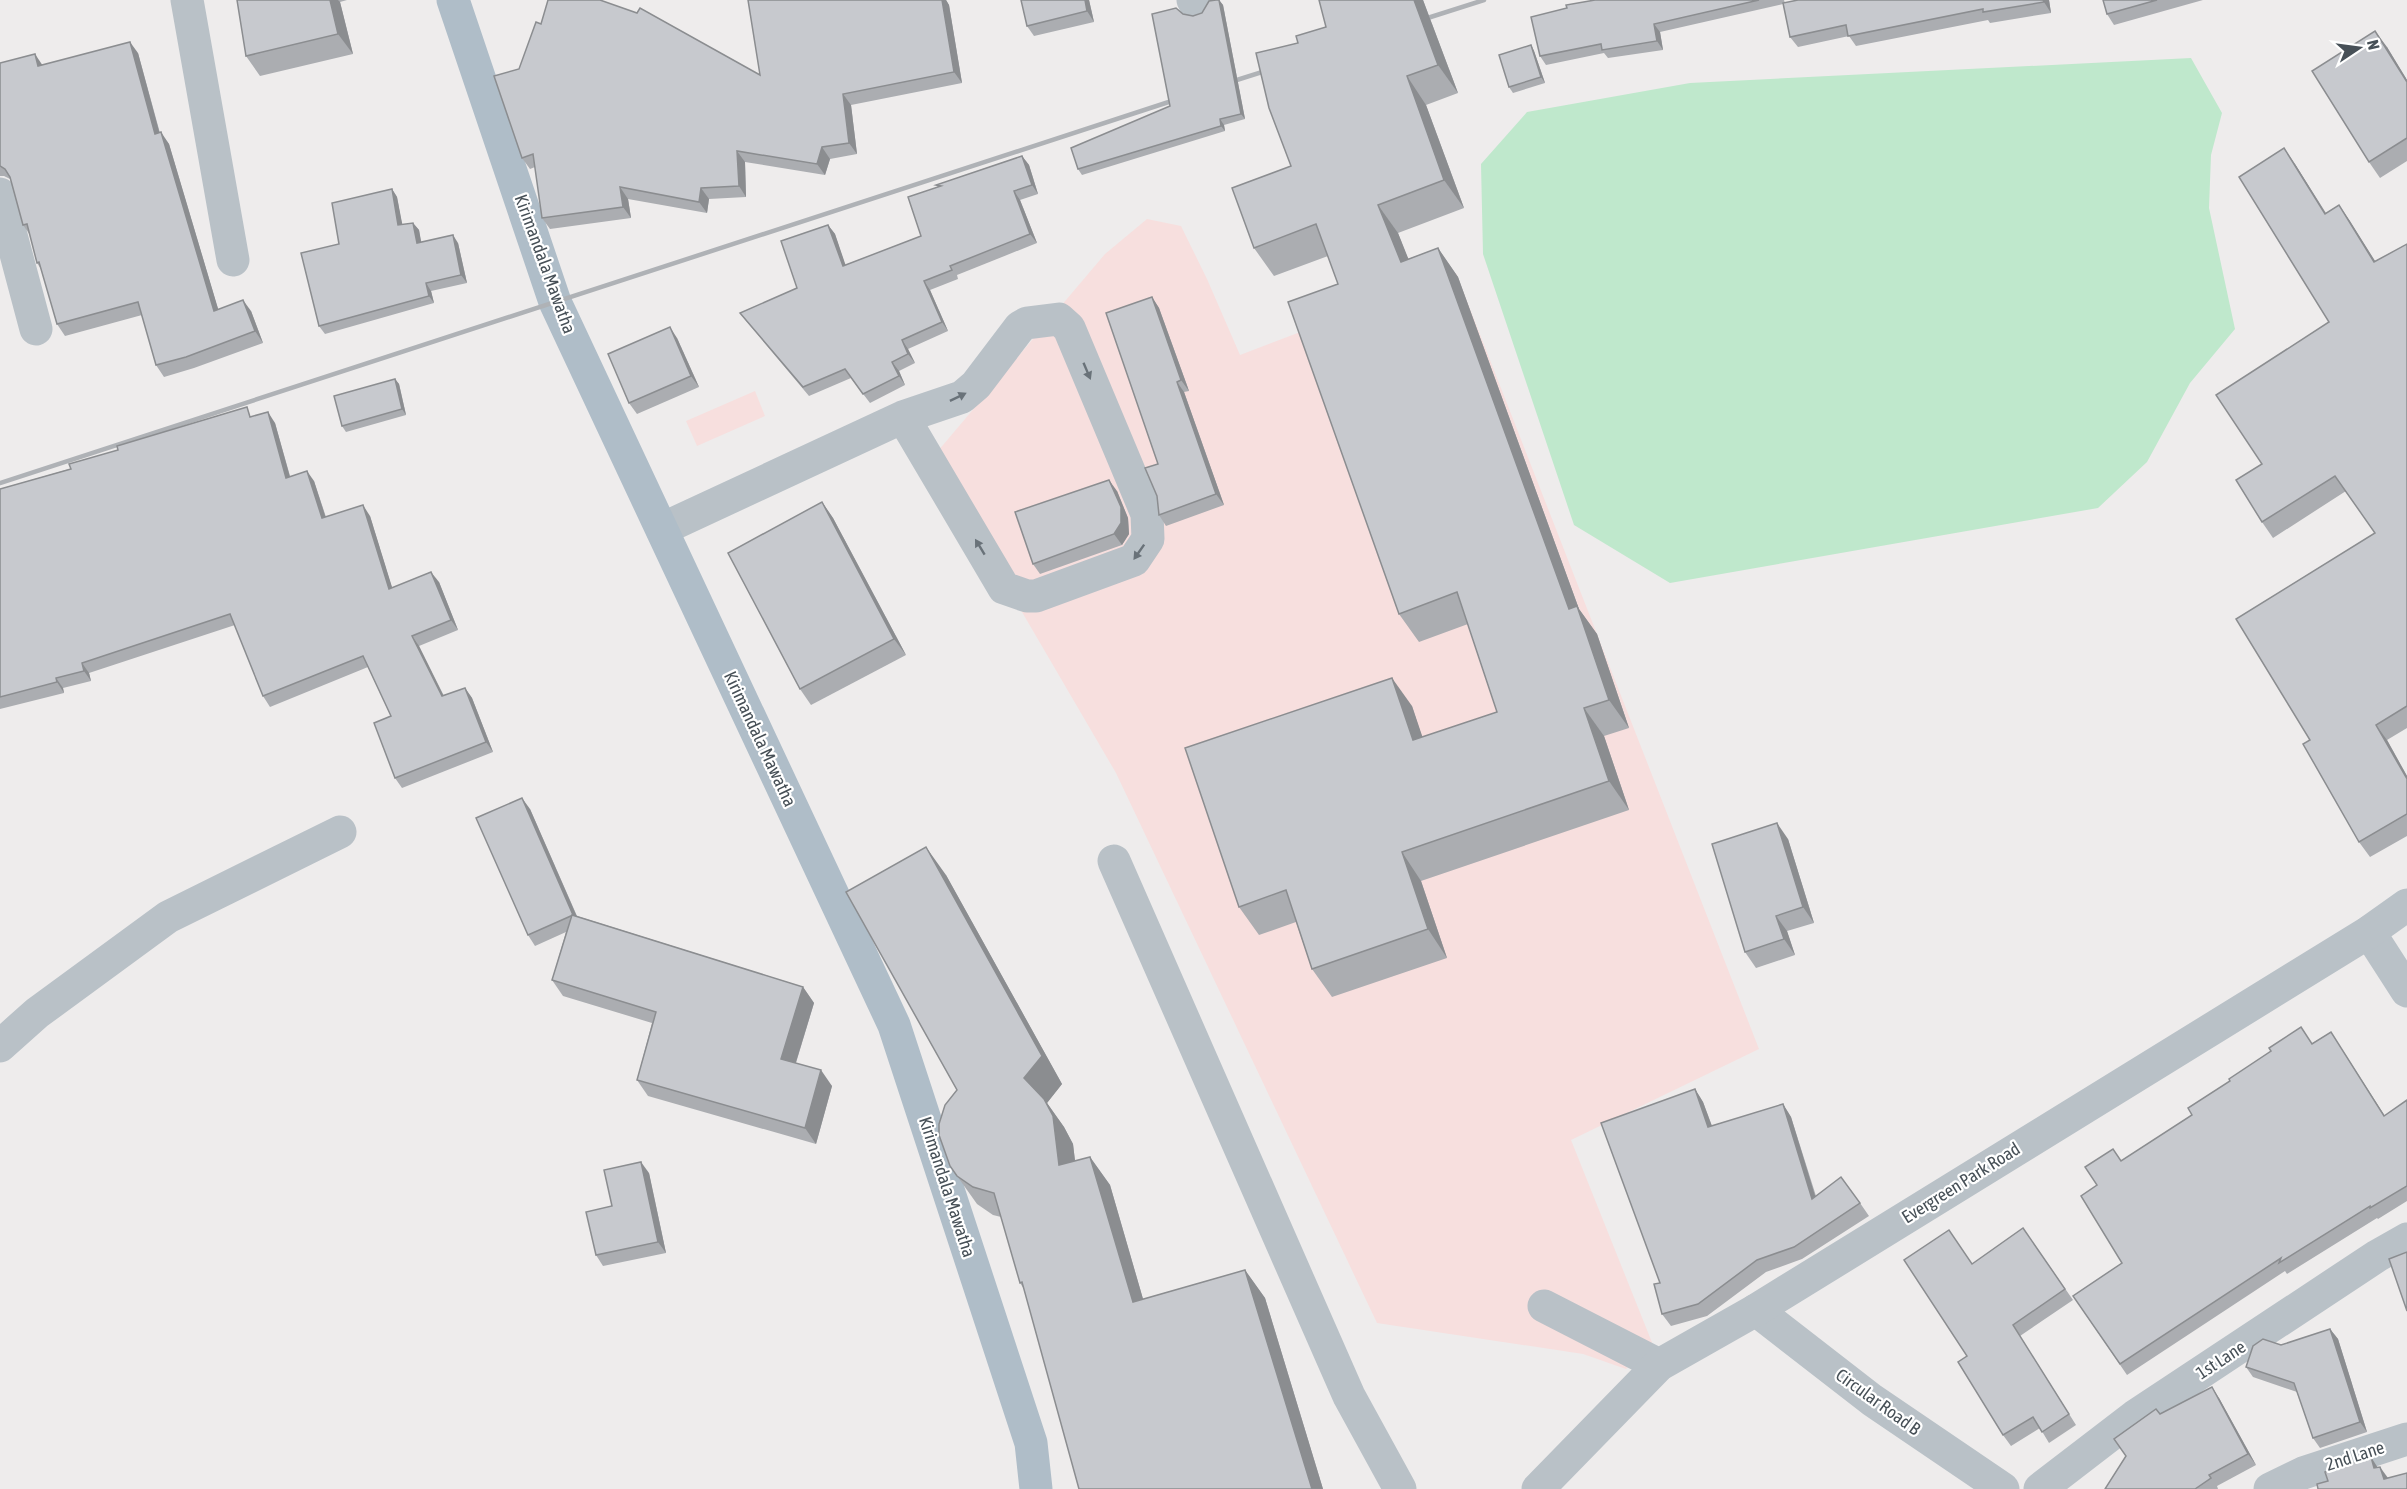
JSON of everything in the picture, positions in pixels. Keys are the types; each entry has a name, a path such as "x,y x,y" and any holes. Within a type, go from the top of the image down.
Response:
{"main road":[{"name":"Kirimandala Mawatha","path":"453,0 555,302 894,1025 1031,1443 1036,1489"}],"street":[{"path":"187,0 233,260"},
{"path":"0,194 36,329"},
{"path":"662,529 903,417 962,397 976,385 1020,327 1027,323 1059,320 1069,328 1147,514 1148,539 1134,560 1035,596 1027,596 1004,588 903,417"},
{"path":"0,1046 37,1013 168,917 340,832"},
{"path":"1114,861 1349,1396 1400,1489"},
{"name":"Evergreen Park Road","path":"1539,1489 1659,1365 1756,1310 2369,932 2407,905"},
{"path":"2369,932 2407,992"},
{"name":"1st Lane","path":"2040,1489 2135,1416 2377,1256 2407,1239"},
{"path":"1544,1306 1659,1365"},
{"name":"Circular Road B","path":"1756,1310 1872,1400 2003,1489"},
{"name":"2nd Lane","path":"2270,1489 2303,1473 2407,1439"}],"shaded area":[{"path":"1147,219 1181,226 1240,355 1456,273 1759,1049 1571,1140 1653,1345 1626,1369 1583,1354 1377,1323 1116,773 932,458 1105,254"},
{"path":"755,391 765,416 697,446 686,421"}],"green space":[{"path":"2191,58 2222,113 2211,155 2209,208 2235,329 2190,383 2147,462 2098,508 1670,583 1574,525 1483,254 1481,164 1527,112 1690,83"}],"building":[{"path":"237,0 330,0 338,34 246,56"},
{"path":"548,0 600,0 637,13 640,8 760,75 748,0 942,0 954,72 843,94 849,143 822,147 817,164 737,151 739,186 701,188 699,202 620,187 623,207 542,218 533,154 522,158 494,76 519,69 536,22 541,24"},
{"path":"1021,0 1085,0 1087,11 1027,26"},
{"path":"1219,0 1241,114 1220,119 1221,126 1078,169 1071,148 1170,106 1152,14 1176,8 1183,14 1193,16 1202,13 1209,1"},
{"path":"1319,0 1414,0 1438,65 1407,76 1444,180 1378,205 1401,262 1438,248 1569,609 1577,606 1609,700 1584,708 1609,781 1402,852 1428,929 1312,969 1286,890 1239,907 1185,748 1392,678 1413,740 1497,712 1457,592 1399,614 1288,302 1338,284 1316,224 1254,248 1232,188 1291,166 1269,108 1256,53 1298,43 1296,36 1326,27"},
{"path":"1595,0 1759,0 1654,24 1657,41 1602,50 1601,44 1540,56 1531,17 1567,8 1566,5"},
{"path":"1798,0 2043,0 2044,2 1983,12 1983,9 1848,36 1846,25 1790,37 1783,3"},
{"path":"2103,0 2157,0 2107,14"},
{"path":"2375,31 2407,82 2407,138 2369,162 2312,71"},
{"path":"130,42 155,134 161,132 214,311 243,300 255,331 186,357 156,365 138,302 57,324 27,224 23,225 10,177 0,166 0,63 35,54 38,66"},
{"path":"1531,45 1541,77 1509,87 1499,55"},
{"path":"2284,148 2325,214 2339,205 2374,262 2407,244 2407,706 2376,725 2407,779 2407,814 2359,842 2303,744 2310,740 2236,619 2375,533 2335,476 2262,522 2236,480 2262,464 2216,395 2329,322 2239,177"},
{"path":"1022,156 1032,185 1014,191 1030,234 950,266 952,270 924,281 942,322 902,340 908,354 892,362 899,376 863,394 845,369 803,387 740,313 797,288 781,241 828,225 843,266 921,236 908,197 941,186 936,185"},
{"path":"392,189 398,225 413,223 417,243 453,235 461,275 426,283 429,296 319,326 301,253 339,244 332,203"},
{"path":"1152,297 1181,380 1177,382 1216,494 1159,515 1157,496 1145,468 1158,464 1106,313"},
{"path":"670,327 691,376 629,403 608,354"},
{"path":"395,379 402,409 342,426 334,396"},
{"path":"247,407 250,417 268,412 286,478 307,471 322,518 363,505 389,589 431,572 451,620 412,636 442,696 465,688 486,742 395,778 374,723 391,716 363,656 263,696 230,614 82,663 84,671 56,678 57,682 0,697 0,489 71,469 69,464 118,450 117,446"},
{"path":"1109,480 1121,507 1121,523 1114,534 1033,564 1015,512"},
{"path":"822,502 894,639 800,689 728,553"},
{"path":"522,798 573,915 528,935 476,818"},
{"path":"1777,823 1803,907 1776,916 1784,939 1745,952 1712,844"},
{"path":"926,847 1042,1056 1024,1078 1044,1099 1053,1116 1059,1165 1090,1157 1133,1302 1245,1270 1312,1489 1079,1489 1022,1282 1020,1283 994,1193 973,1187 957,1176 950,1166 939,1135 939,1124 945,1105 957,1090 846,892"},
{"path":"572,915 803,987 781,1059 821,1070 805,1128 637,1080 656,1012 552,980"},
{"path":"2301,1027 2312,1044 2331,1032 2384,1116 2407,1100 2407,1186 2370,1208 2370,1206 2279,1263 2281,1258 2120,1364 2073,1296 2122,1263 2081,1196 2097,1185 2085,1167 2113,1149 2121,1161 2192,1115 2188,1108 2230,1081 2229,1079 2271,1051 2269,1048"},
{"path":"1695,1089 1708,1127 1783,1104 1812,1199 1841,1177 1860,1203 1794,1247 1757,1260 1698,1304 1662,1314 1654,1284 1660,1283 1601,1123"},
{"path":"641,1162 658,1242 596,1255 586,1212 612,1206 604,1170"},
{"path":"2023,1228 2065,1289 2013,1325 2069,1414 2042,1432 2033,1417 2003,1435 1958,1362 1967,1356 1904,1260 1949,1230 1972,1264"},
{"path":"2407,1252 2407,1311 2389,1259"},
{"path":"2330,1329 2360,1422 2313,1438 2294,1383 2246,1367 2253,1346 2263,1339 2281,1345"},
{"path":"2212,1387 2248,1454 2209,1475 2211,1478 2195,1489 2105,1489 2126,1456 2114,1439 2156,1409 2160,1414"},
{"path":"2371,1457 2374,1468 2380,1467 2384,1479 2407,1473 2407,1489 2318,1489 2317,1484 2328,1481 2325,1472"}],"railway":[{"path":"1415,22 1484,0"},
{"path":"1221,85 1275,68"},
{"path":"0,483 1184,97"}]}
